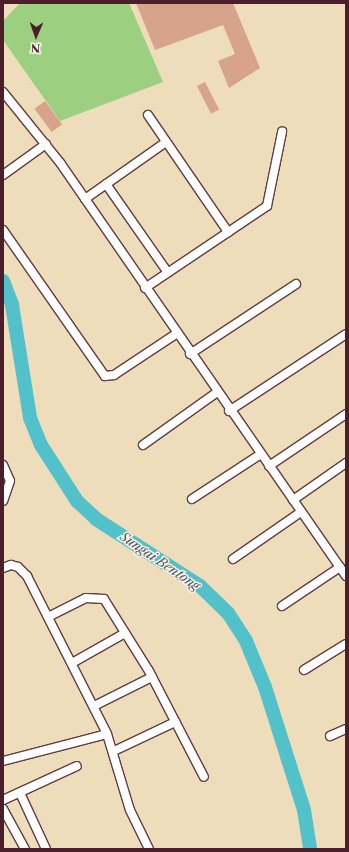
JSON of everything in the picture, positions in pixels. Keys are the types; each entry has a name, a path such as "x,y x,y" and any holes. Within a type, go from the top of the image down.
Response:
{"street":[{"path":"3,92 46,144 85,199 216,393 261,454 346,576"},
{"path":"148,115 228,232"},
{"path":"146,288 267,206 282,132"},
{"path":"85,199 166,142"},
{"path":"3,174 46,144"},
{"path":"106,184 168,273"},
{"path":"3,230 105,376 114,375 176,334"},
{"path":"190,354 296,284"},
{"path":"229,411 346,334"},
{"path":"143,446 216,393"},
{"path":"269,466 346,414"},
{"path":"192,500 261,454"},
{"path":"293,500 346,463"},
{"path":"3,465 10,481 3,501"},
{"path":"233,559 301,512"},
{"path":"3,568 10,564 24,571 107,734 114,751 130,810 150,849"},
{"path":"282,606 340,567"},
{"path":"48,617 86,598 99,596 125,633 152,677 204,777"},
{"path":"72,663 125,633"},
{"path":"304,670 346,644"},
{"path":"94,706 152,677"},
{"path":"114,751 176,722"},
{"path":"330,736 346,729"},
{"path":"3,762 107,734"},
{"path":"3,800 77,766"},
{"path":"20,793 46,849"},
{"path":"3,809 24,849"}],"green space":[{"path":"20,3 129,3 163,82 60,121 3,40 3,21"}],"building":[{"path":"136,3 233,3 260,68 229,88 218,61 235,54 223,25 155,50"},
{"path":"205,82 219,110 211,114 197,86"},
{"path":"45,101 62,124 52,132 34,109"}],"waterway":[{"name":"Sungai Bentong","path":"3,281 12,305 30,418 41,445 77,501 96,519 200,586 228,613 246,641 265,687 304,810 310,849"}]}
